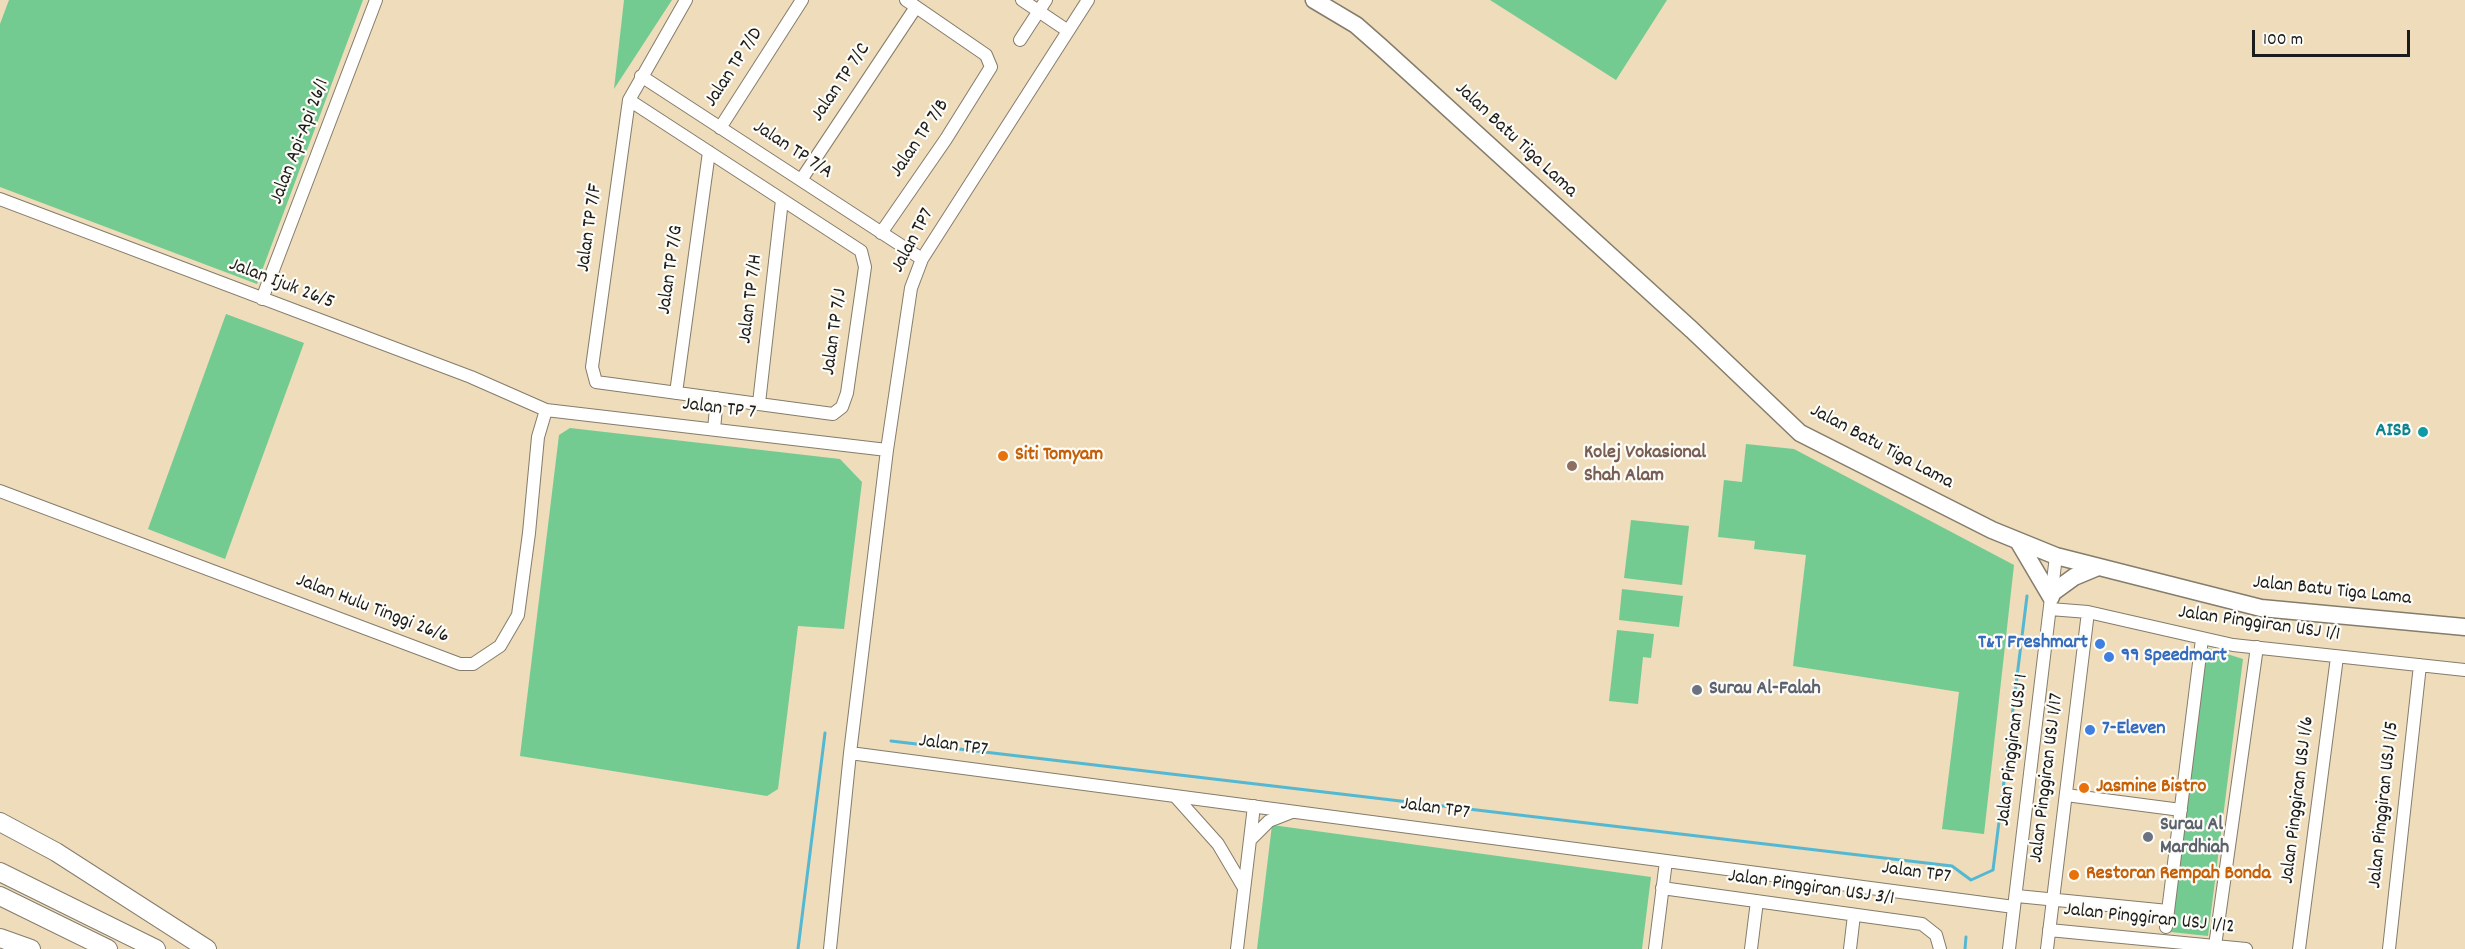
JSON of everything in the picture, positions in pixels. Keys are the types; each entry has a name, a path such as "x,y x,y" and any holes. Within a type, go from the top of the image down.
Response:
{"highway":[{"path":"0,822 56,852 207,949"},
{"path":"0,872 156,949"},
{"path":"0,896 108,949"},
{"path":"0,938 31,949"}],"main road":[{"name":"Jalan Batu Tiga Lama","path":"1314,0 1356,25 1381,47 1692,330 1800,433 2018,541 2056,556 2261,608 2465,627"},
{"path":"2018,541 2051,600 2074,578 2098,567"}],"street":[{"name":"Jalan Api-Api 26/1","path":"262,298 376,0"},
{"name":"Jalan TP 7/F","path":"676,393 600,385 596,382 592,367 629,100 686,0"},
{"name":"Jalan TP 7/D","path":"720,128 802,0"},
{"path":"1022,0 1068,31"},
{"path":"1020,40 1046,0"},
{"name":"Jalan TP7","path":"830,949 850,753 887,450 911,288 922,259 1088,0"},
{"name":"Jalan TP 7/B","path":"881,232 946,139 991,67 986,56 911,4"},
{"name":"Jalan TP 7/C","path":"801,180 911,4"},
{"name":"Jalan TP 7/A","path":"641,76 922,259"},
{"path":"629,100 782,200"},
{"name":"Jalan TP 7/G","path":"676,393 709,152"},
{"name":"Jalan Ijuk 26/5","path":"0,200 471,377 546,410"},
{"name":"Jalan TP 7/J","path":"759,403 833,414 842,407 847,393 865,267 861,251 782,200"},
{"name":"Jalan TP 7/H","path":"759,403 782,200"},
{"path":"676,393 759,403"},
{"path":"714,429 717,398"},
{"name":"Jalan TP 7","path":"546,410 887,450"},
{"name":"Jalan Hulu Tinggi 26/6","path":"0,491 460,664 473,664 500,646 518,615 538,436 546,410"},
{"name":"Jalan Pinggiran USJ 1","path":"2009,949 2056,556"},
{"name":"Jalan Pinggiran USJ 1/1","path":"2051,600 2088,612 2202,639 2337,657 2465,670"},
{"name":"Jalan Pinggiran USJ 1/17","path":"2047,949 2088,612"},
{"path":"2166,927 2202,639"},
{"path":"2215,946 2257,647"},
{"name":"Jalan Pinggiran USJ 1/6","path":"2299,949 2337,657"},
{"name":"Jalan Pinggiran USJ 1/5","path":"2389,949 2420,665"},
{"name":"Jalan TP7","path":"850,753 1665,861 2015,901 2053,900 2168,911"},
{"path":"2066,795 2181,810"},
{"path":"1175,796 1218,844 1244,888"},
{"path":"1237,949 1254,806"},
{"path":"1250,840 1269,821 1293,812"},
{"path":"1655,949 1665,861"},
{"name":"Jalan Pinggiran USJ 3/1","path":"1662,888 1922,924 1936,935 1940,949"},
{"path":"1751,949 1757,901"},
{"path":"1850,949 1854,915"},
{"name":"Jalan Pinggiran USJ 1/12","path":"2049,930 2246,949"}],"green space":[{"path":"9,0 363,0 257,284 0,187 0,24"},
{"path":"624,0 672,0 614,89"},
{"path":"1490,0 1667,0 1616,80"},
{"path":"226,314 304,343 225,559 148,529"},
{"path":"570,428 840,459 862,482 844,629 798,626 778,789 767,796 520,756 559,435"},
{"path":"1746,444 1794,449 2014,565 1984,834 1942,829 1959,692 1793,666 1806,555 1754,549 1755,541 1718,537 1724,480 1742,482"},
{"path":"1631,520 1689,526 1682,585 1624,578"},
{"path":"1622,589 1683,596 1679,627 1619,620"},
{"path":"1617,630 1654,634 1651,658 1643,657 1638,704 1609,701"},
{"path":"2205,647 2243,659 2208,936 2171,932"},
{"path":"1272,825 1651,877 1642,949 1257,949"}],"waterway":[{"path":"891,741 1952,866 1971,880 1993,870 2027,596"},
{"path":"798,949 825,733"},
{"path":"1965,949 1966,937"}],"place":[{"name":"AISB","path":"2423,432"},
{"name":"Siti Tomyam","path":"1003,456"},
{"name":"Kolej Vokasional Shah Alam","path":"1572,466"},
{"name":"T&T Freshmart","path":"2100,644"},
{"name":"99 Speedmart","path":"2109,657"},
{"name":"Surau Al-Falah","path":"1697,690"},
{"name":"7-Eleven","path":"2090,730"},
{"name":"Jasmine Bistro","path":"2084,788"},
{"name":"Surau Al Mardhiah","path":"2148,837"},
{"name":"Restoran Rempah Bonda","path":"2074,875"}]}
